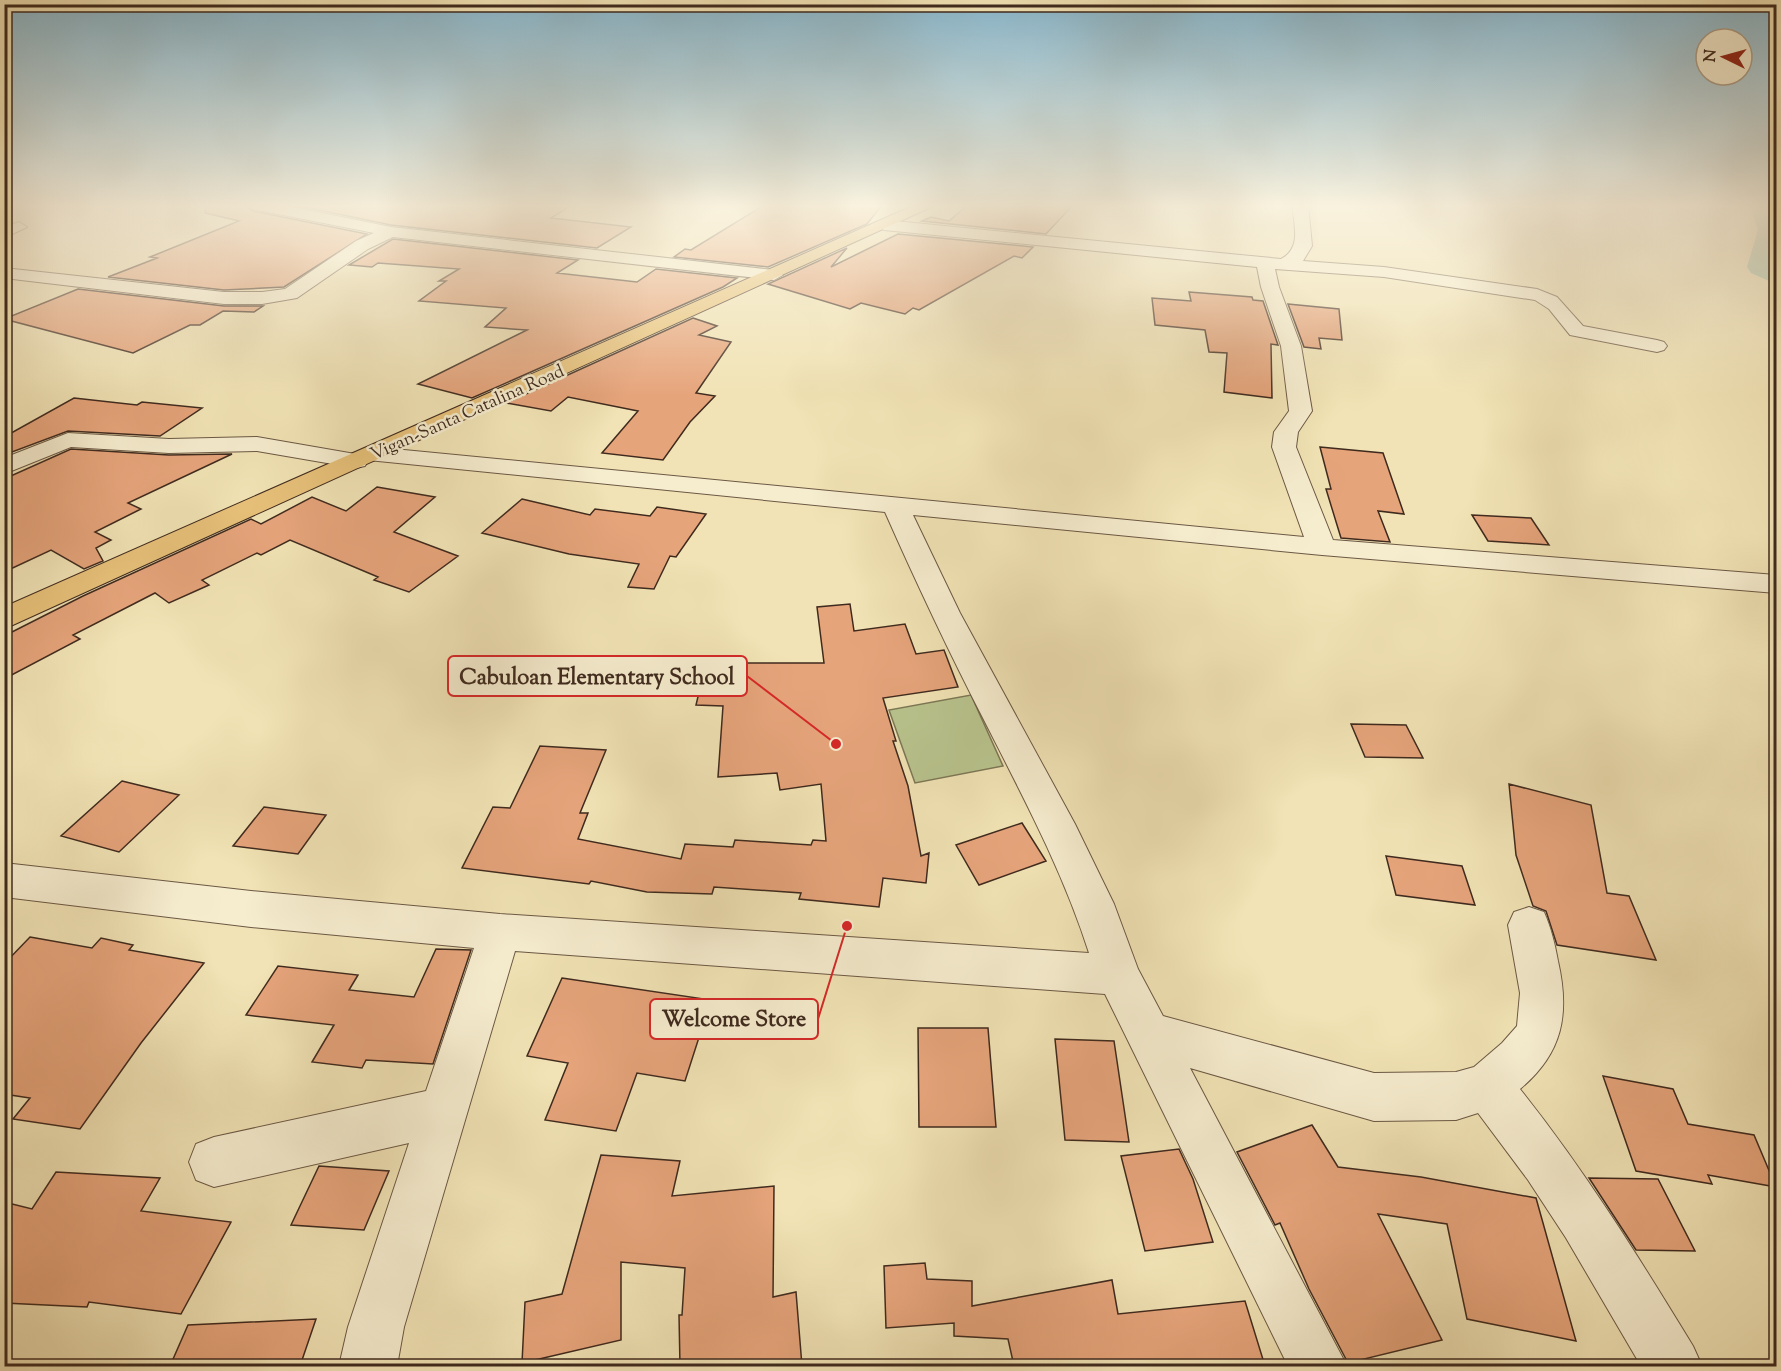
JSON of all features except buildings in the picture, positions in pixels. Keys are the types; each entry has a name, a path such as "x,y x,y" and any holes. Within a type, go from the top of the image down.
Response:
{"main road":[{"name":"Vigan-Santa Catalina Road","path":"4,619 789,268"}],"street":[{"path":"4,273 224,298 278,298 290,294 328,268"},
{"path":"707,268 774,275"},
{"path":"1274,268 1268,285 1284,321 1298,385 1300,411 1286,432 1284,447 1322,547"},
{"path":"1329,268 1384,272 1542,296 1557,304 1570,326 1577,331 1657,346"},
{"path":"4,467 53,444 68,440 169,446 257,444 365,458 895,504 1322,547 1776,584"},
{"path":"895,504 945,613 1061,834 1094,904 1118,975 1318,1366"},
{"path":"4,880 251,909 500,932 1118,975"},
{"path":"1148,1034 1374,1097 1456,1096 1487,1086 1524,1054 1539,1028 1544,1000 1529,925"},
{"path":"368,1366 376,1327 500,932"},
{"path":"1487,1086 1546,1162 1585,1220 1673,1366"},
{"path":"214,1162 445,1111"}],"green space":[{"path":"971,695 1003,766 915,783 889,710"}],"waterway":[{"path":"1763,268 1776,275"}],"place":[{"name":"Cabuloan Elementary School","path":"836,744"},
{"name":"Welcome Store","path":"847,926"}]}
